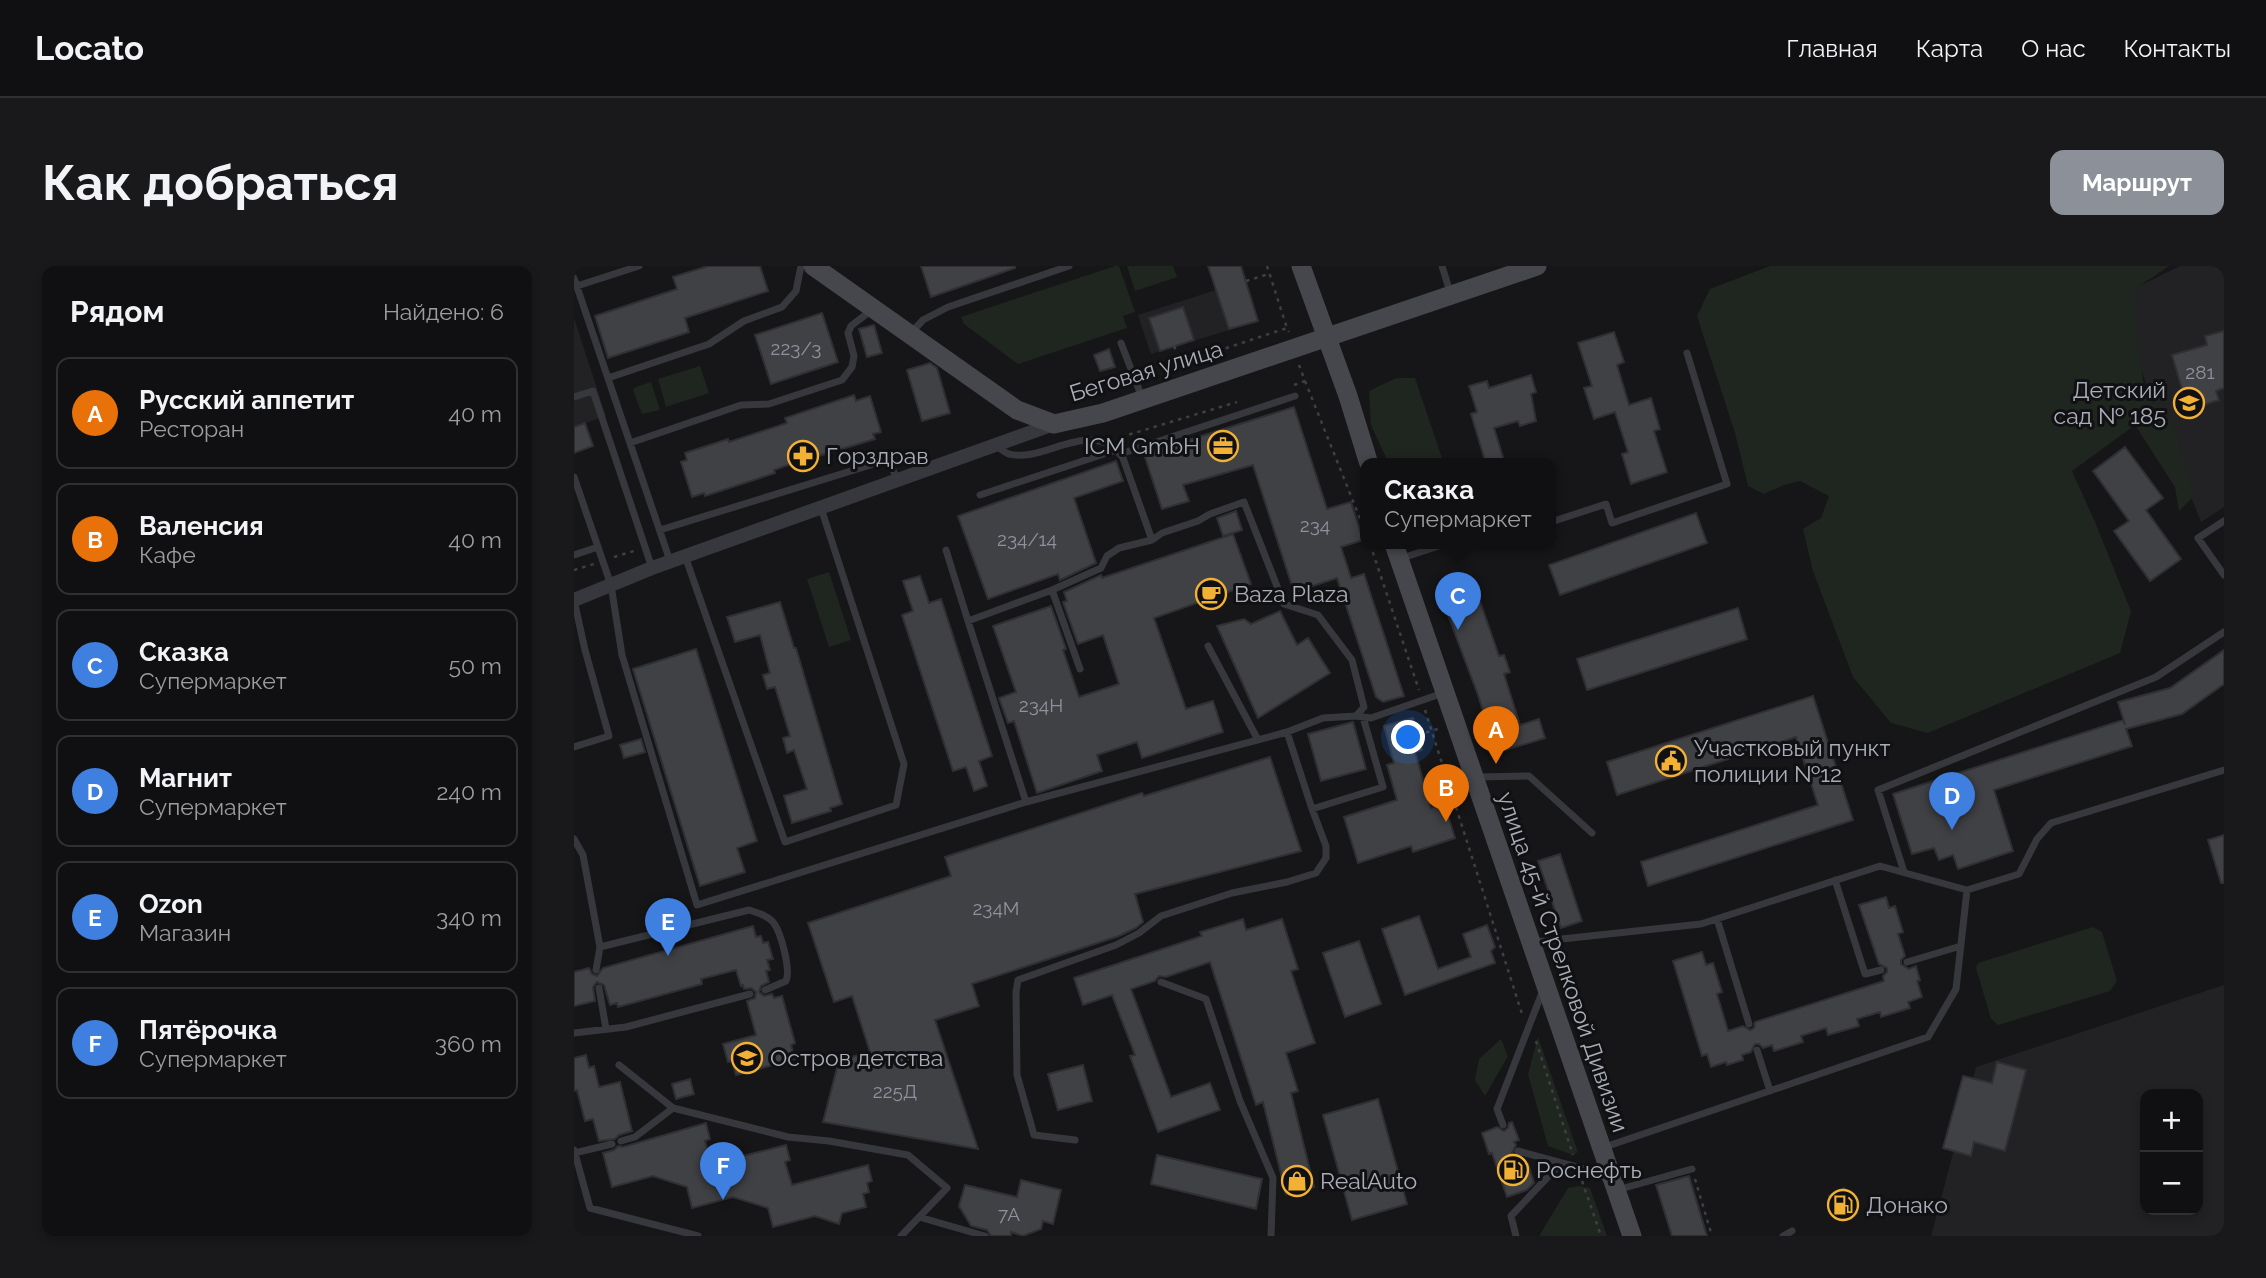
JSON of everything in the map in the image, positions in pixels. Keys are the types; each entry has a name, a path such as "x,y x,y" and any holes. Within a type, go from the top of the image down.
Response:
{"main road":[{"name":"Беговая улица","path":"813,266 1017,410 1054,424 1094,416 1326,337"},
{"path":"1301,266 1366,458"},
{"path":"1326,337 1537,266"},
{"name":"улица 45-й Стрелковой Дивизии","path":"1396,552 1632,1236"}],"street":[{"path":"574,600 652,568 1054,424"}],"lane":[{"path":"639,266 575,282 670,562"},
{"path":"608,378 709,344 744,321 782,307 796,291 801,266"},
{"path":"910,334 923,320 948,306 1069,266"},
{"path":"1442,266 1451,295"},
{"path":"630,443 741,405 769,404 842,380 852,367 854,356 848,333 851,326 874,309"},
{"path":"1121,343 1143,400"},
{"path":"1556,520 1606,504 1612,523 1727,484 1687,353"},
{"path":"574,397 593,391 652,568"},
{"path":"981,495 1295,396"},
{"path":"995,445 1008,454 1025,455 1077,440 1101,443 1118,452 1152,540"},
{"path":"660,530 880,462 892,466 897,480"},
{"path":"574,477 611,584 622,655 696,905 1026,802 1287,732 1324,718 1371,718 1444,692"},
{"path":"968,621 1052,590 1101,568 1107,556 1119,548 1152,540 1161,533 1244,502 1284,604 1318,615 1352,660 1364,707 1360,716 1383,788 1312,809"},
{"path":"685,556 785,842 896,805 904,764 821,507"},
{"path":"2224,521 2198,538 2224,575"},
{"path":"574,555 598,547"},
{"path":"1396,552 1414,549"},
{"path":"946,550 1026,802"},
{"path":"1052,590 1080,669"},
{"path":"574,600 609,736 574,747"},
{"path":"1904,872 1878,790 2156,677 2224,632"},
{"path":"1208,646 1258,740"},
{"path":"1075,1140 1034,1135 1017,1075 1018,980 1116,945 1139,933 1161,916 1232,893 1287,882 1315,873 1326,858 1326,846 1287,732"},
{"path":"1530,943 1701,924 1880,866 1967,890 2020,874 2037,839 2051,823 2224,770"},
{"path":"1473,777 1529,776 1592,833"},
{"path":"574,839 583,855 600,947 596,970"},
{"path":"1835,880 1865,974 1881,970"},
{"path":"1602,1148 1928,1037 1956,989 1967,890"},
{"path":"600,947 749,910 764,915 774,923 789,974 786,981 765,990"},
{"path":"1717,919 1749,1024"},
{"path":"1907,962 1961,946"},
{"path":"1161,982 1206,999 1240,1101 1273,1178 1271,1236"},
{"path":"1503,1125 1497,1110 1545,986"},
{"path":"599,988 606,1029"},
{"path":"574,1033 626,1027 750,994"},
{"path":"1757,1050 1770,1091"},
{"path":"619,1065 673,1108 788,1137 829,1141 908,1155 947,1188 901,1236"},
{"path":"621,1141 635,1137 673,1108"},
{"path":"612,1144 574,1152 590,1208 698,1236"},
{"path":"1518,1151 1577,1168 1615,1186 1692,1169"},
{"path":"1516,1236 1511,1216 1560,1164"},
{"path":"919,1217 985,1236"},
{"path":"1783,1236 1792,1231"}],"path":[{"path":"1267,266 1287,328"},
{"path":"1245,281 1270,274"},
{"path":"1174,346 1181,363"},
{"path":"1305,381 1360,517"},
{"path":"1372,549 1518,1003 1539,1047 1601,1236"},
{"path":"1418,735 1455,724"},
{"path":"1692,1169 1712,1236"}],"shaded area":[{"path":"1119,266 1135,312 1123,316 1127,328 1018,364 964,324 961,317"},
{"path":"1127,266 1173,266 1177,277 1135,291"},
{"path":"1770,266 2169,266 2135,289 2136,334 2145,394 2172,421 2194,496 2179,511 2175,487 2135,425 2072,471 2131,611 2120,653 1928,733 1891,723 1853,677 1813,571 1803,529 1821,518 1829,496 1800,481 1764,494 1748,486 1735,433 1697,316 1710,289"},
{"name":"Детский сад № 185","path":"2180,266 2224,266 2224,507 2201,522 2113,299"},
{"path":"1216,290 1258,321 1151,354 1138,315"},
{"path":"574,318 606,416 574,427"},
{"path":"700,366 709,393 666,407 658,379"},
{"path":"1396,378 1415,378 1442,458 1386,458 1371,425 1369,391"},
{"path":"651,382 660,410 642,414 633,390"},
{"path":"829,572 851,640 829,647 807,579"},
{"path":"2093,927 2102,932 2117,981 2110,991 1998,1025 1991,1019 1976,968 1978,963"},
{"path":"2224,985 2224,1236 1931,1236 1976,1067"},
{"path":"1538,1037 1578,1152 1573,1155 1548,1146 1528,1074"},
{"path":"1501,1039 1508,1056 1485,1096 1475,1080 1479,1059"},
{"path":"1568,1188 1590,1188 1607,1236 1539,1236"}],"building":[{"path":"708,266 760,266 768,291 685,318 689,332 608,358 595,316 677,289 673,277"},
{"path":"921,266 1015,266 1015,268 931,297"},
{"path":"1208,266 1241,266 1258,321 1229,329"},
{"path":"1183,307 1194,340 1160,351 1149,318"},
{"path":"822,313 838,362 771,384 755,335"},
{"path":"874,325 882,353 867,357 859,329"},
{"path":"2224,331 2224,388 2216,391 2219,400 2188,410 2172,355 2207,345 2205,336"},
{"path":"1614,332 1624,362 1617,365 1629,405 1651,398 1660,429 1654,431 1667,472 1631,484 1622,454 1628,452 1615,412 1594,419 1584,388 1592,386 1578,343"},
{"path":"1109,349 1115,367 1100,371 1094,355"},
{"path":"930,363 937,368 950,413 922,421 907,370"},
{"path":"1531,375 1536,392 1531,394 1536,421 1520,426 1518,421 1494,428 1503,458 1484,458 1471,414 1477,412 1469,386 1487,381 1489,388"},
{"path":"854,395 856,401 870,396 881,432 873,434 875,439 788,465 774,470 775,473 705,496 704,493 692,497 681,462 687,460 685,453 787,423 785,418"},
{"path":"1294,407 1327,509 1351,502 1360,530 1360,541 1341,547 1351,578 1364,574 1404,696 1383,702 1376,697 1337,578 1294,592 1253,465 1183,485 1189,501 1162,509 1144,454"},
{"path":"585,423 593,446 574,453 574,427"},
{"path":"2125,447 2163,498 2146,510 2181,559 2150,581 2114,531 2129,521 2093,471"},
{"path":"1116,461 1123,481 1074,498 1096,563 1060,580 1058,574 988,599 958,516"},
{"path":"1236,511 1242,530 1223,536 1217,518"},
{"path":"1696,513 1707,543 1560,595 1549,565"},
{"path":"1233,534 1251,584 1154,618 1186,709 1213,701 1223,732 1142,758 1137,742 1097,755 1102,771 1037,793 1014,721 1008,723 999,698 1016,692 993,626 1051,606 1079,697 1119,684 1103,635 1078,644 1063,602 1067,601 1064,592 1101,575 1102,578"},
{"path":"920,576 929,603 941,599 992,756 979,761 987,786 974,791 966,767 953,771 902,615 913,611 903,581"},
{"path":"1475,587 1499,656 1504,655 1510,672 1504,674 1520,725 1539,719 1545,738 1496,753 1478,695 1442,599"},
{"path":"780,602 842,804 830,808 831,811 792,823 784,796 807,789 794,750 787,753 783,738 790,736 775,687 767,689 763,675 770,673 760,635 735,642 727,617"},
{"path":"1738,608 1747,639 1587,690 1577,659"},
{"path":"1280,611 1297,645 1308,638 1330,673 1258,718 1217,626 1244,619 1251,624"},
{"path":"696,649 757,841 737,848 745,872 700,886 633,669"},
{"path":"2224,650 2224,684 2182,714 2126,729 2132,746 1994,790 2013,851 1958,869 1953,855 1939,860 1934,848 1912,854 1893,794 2123,720 2125,725 2118,702 2170,688"},
{"path":"1813,696 1853,820 1648,886 1641,862 1818,805 1796,737 1617,795 1607,762"},
{"path":"1413,718 1422,750 1415,752 1431,808 1444,803 1455,838 1413,852 1411,846 1358,863 1344,817 1397,800 1387,765 1394,763 1384,726"},
{"path":"1353,722 1366,769 1321,781 1308,734"},
{"path":"641,739 645,752 624,758 620,745"},
{"path":"1270,757 1301,851 1135,894 1143,922 1136,928 972,984 979,1006 935,1020 978,1149 823,1122 839,1060 870,1052 852,996 834,1002 808,923 951,876 945,857 1142,793 1144,796"},
{"path":"2224,835 2224,883 2221,883 2208,840"},
{"path":"1560,854 1582,921 1561,928 1538,861"},
{"path":"1886,897 1889,908 1895,906 1903,932 1898,934 1905,956 1901,964 1909,969 1916,966 1922,997 1908,1002 1910,1008 1881,1017 1880,1012 1857,1019 1859,1026 1828,1035 1826,1028 1801,1036 1803,1042 1774,1051 1772,1045 1763,1048 1755,1044 1751,1052 1742,1055 1743,1060 1711,1067 1707,1054 1702,1056 1673,961 1702,952 1706,965 1713,963 1722,992 1717,994 1728,1031 1743,1026 1750,1030 1754,1028 1755,1022 1884,981 1887,968 1879,964 1859,905"},
{"path":"1419,916 1438,969 1471,957 1463,934 1487,925 1495,947 1491,951 1495,963 1405,995 1382,929"},
{"path":"1243,919 1246,930 1282,919 1298,969 1291,971 1315,1043 1286,1053 1298,1091 1291,1093 1314,1187 1286,1194 1263,1102 1256,1105 1210,962 1166,977 1159,976 1155,981 1131,989 1171,1097 1210,1083 1220,1110 1158,1132 1130,1056 1135,1055 1112,995 1083,1005 1074,978 1202,936 1200,932"},
{"path":"753,926 756,937 761,936 763,943 768,942 773,959 767,960 769,982 761,986 759,992 764,996 772,994 774,998 782,996 795,1043 791,1045 795,1059 736,1075 732,1061 728,1062 723,1044 756,1035 747,1001 755,998 756,992 741,986 736,970 701,979 702,984 618,1007 617,1003 610,1005 604,985 597,982 593,987 595,1001 574,1006 574,972 589,968 592,974 597,976 603,968"},
{"path":"1359,941 1381,1004 1345,1017 1323,953"},
{"path":"586,1055 589,1068 594,1066 599,1087 620,1082 632,1131 615,1139 599,1141 593,1119 585,1121 577,1090 574,1091 574,1058"},
{"path":"1997,1062 2026,1070 2005,1151 1974,1142 1971,1156 1943,1148 1963,1076 1992,1083"},
{"path":"1083,1065 1092,1101 1058,1110 1048,1074"},
{"path":"690,1079 694,1094 676,1099 672,1084"},
{"path":"1378,1099 1407,1204 1352,1220 1323,1115"},
{"path":"1512,1122 1519,1140 1514,1142 1516,1145 1512,1153 1520,1158 1523,1166 1528,1164 1534,1183 1527,1190 1507,1197 1482,1133 1497,1127 1504,1131"},
{"path":"706,1123 710,1139 705,1141 712,1164 786,1145 790,1160 785,1162 792,1185 868,1165 872,1181 867,1183 869,1192 863,1194 866,1207 842,1213 839,1224 815,1216 773,1227 768,1208 733,1197 692,1208 687,1187 653,1176 612,1187 603,1153 618,1146 623,1147"},
{"path":"1157,1155 1262,1179 1256,1209 1151,1184"},
{"path":"1689,1176 1707,1236 1672,1236 1656,1185"},
{"path":"1021,1180 1061,1190 1053,1224 1043,1221 1041,1229 1023,1236 1011,1232 1011,1236 991,1236 987,1230 971,1226 959,1206 965,1185 1017,1197"},
{"name":"Донако","path":"1844,1188 1857,1213 1843,1221 1829,1196"}],"place":[{"name":"Детский сад № 185","path":"2189,403"},
{"name":"ICM GmbH","path":"1223,446"},
{"name":"Горздрав","path":"803,456"},
{"name":"Baza Plaza","path":"1211,594"},
{"name":"Сказка","path":"1458,630"},
{"name":"Участковый пункт полиции №12","path":"1671,761"},
{"name":"Русский аппетит","path":"1496,764"},
{"name":"Валенсия","path":"1446,822"},
{"name":"Магнит","path":"1952,830"},
{"name":"Ozon","path":"668,956"},
{"name":"Остров детства","path":"747,1058"},
{"name":"Роснефть","path":"1513,1170"},
{"name":"RealAuto","path":"1297,1181"},
{"name":"Пятёрочка","path":"723,1200"},
{"name":"Донако","path":"1843,1205"}]}
